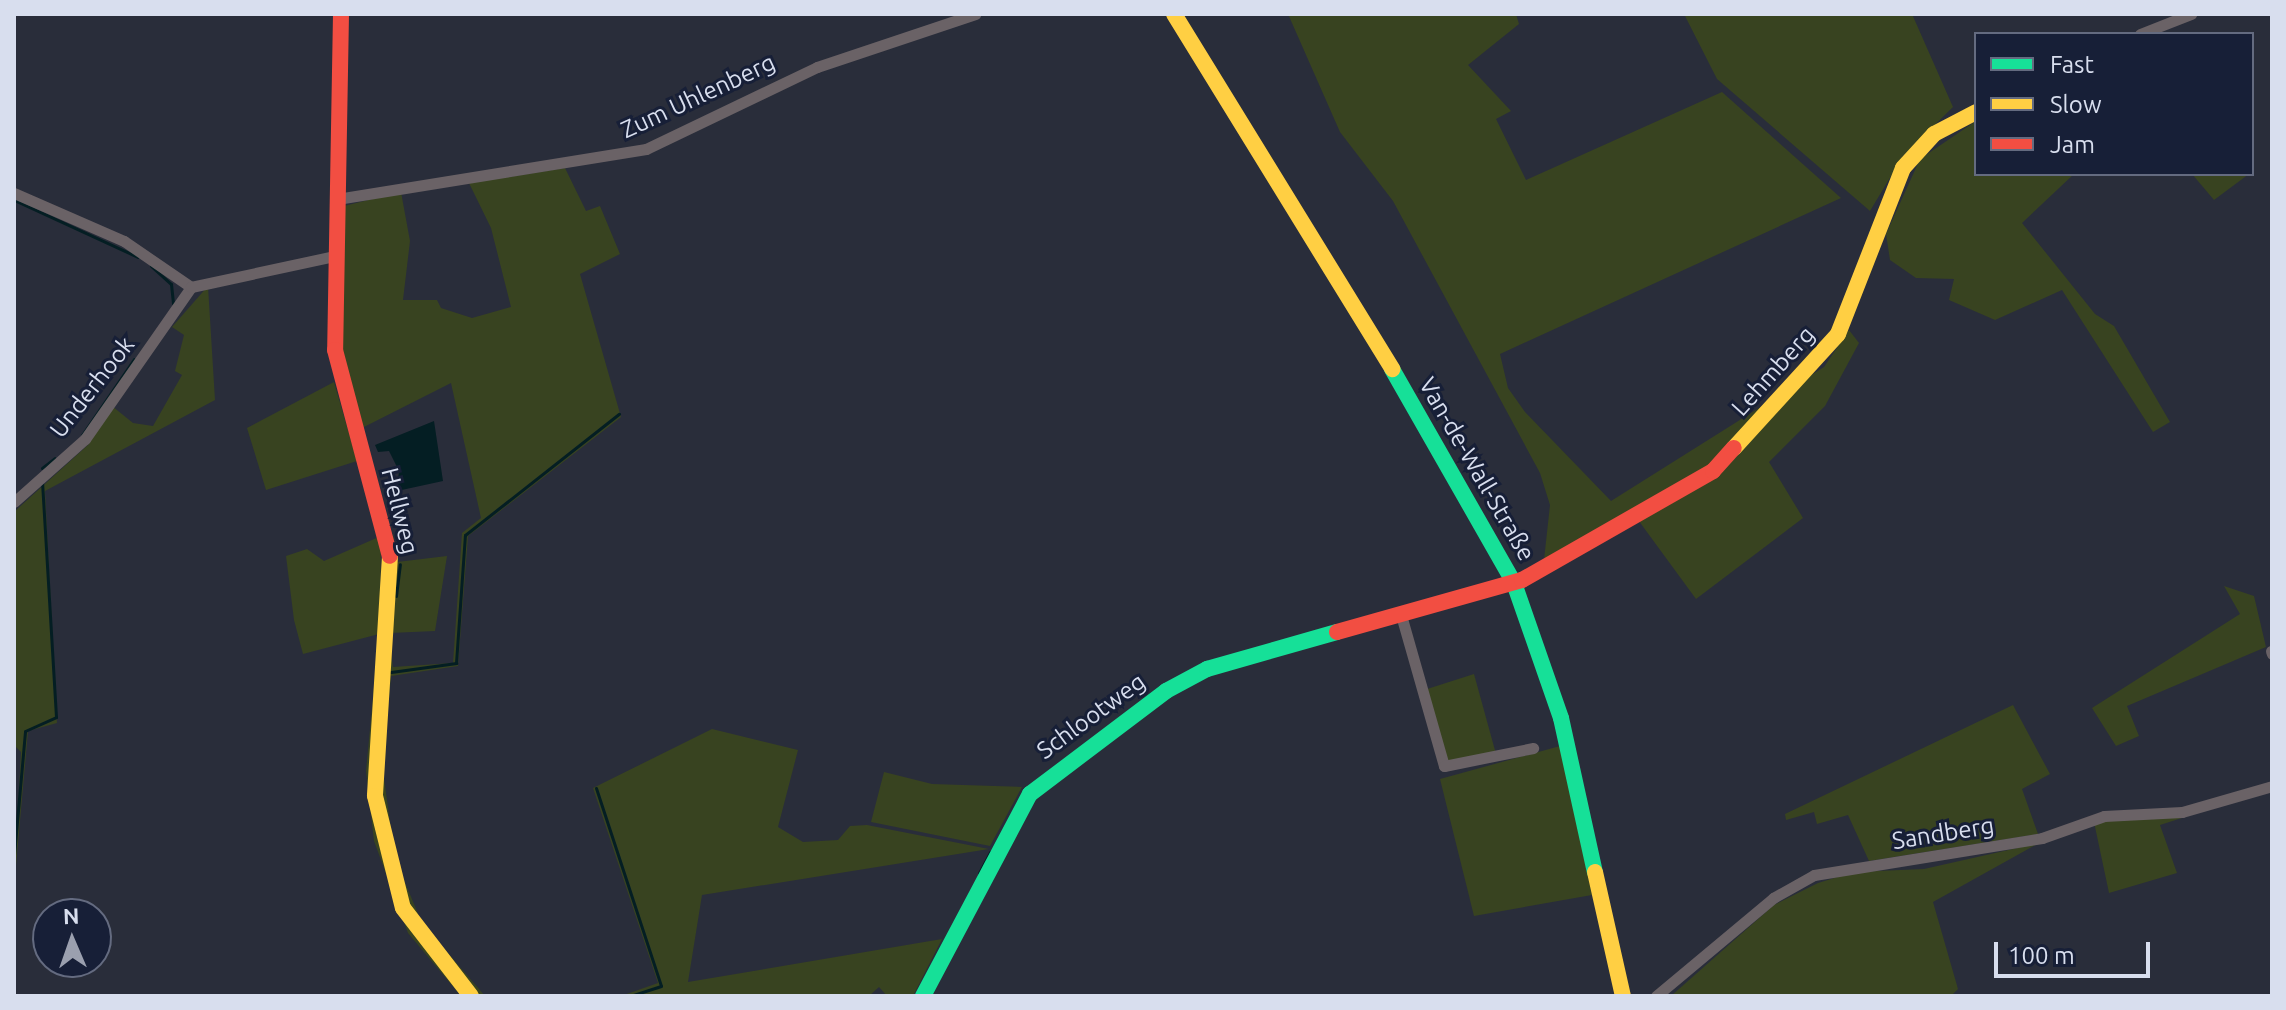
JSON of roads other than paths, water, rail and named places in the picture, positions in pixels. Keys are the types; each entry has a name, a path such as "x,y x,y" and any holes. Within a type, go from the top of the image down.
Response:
{"street":[{"name":"Hellweg","path":"341,14 334,256 341,389 391,559 374,769 382,843 415,929 471,996"},
{"name":"Zum Uhlenberg","path":"337,199 646,149 817,67 975,14"},
{"name":"Van-de-Wall-Straße","path":"1174,14 1460,479 1514,583 1564,728 1623,996"},
{"path":"2145,32 2191,14"},
{"name":"Lehmberg","path":"1514,583 1666,504 1759,425 1838,334 1903,168 1934,134 1974,113"},
{"path":"14,193 124,241 191,287 334,256"},
{"name":"Underhook","path":"14,502 85,439 191,287"},
{"name":"Schlootweg","path":"923,996 1017,814 1043,781 1207,669 1514,583"},
{"path":"1401,615 1444,766 1533,748"},
{"name":"Sandberg","path":"1656,996 1773,898 1814,875 2026,841 2104,816 2182,812 2272,786"}],"waterway":[{"path":"14,200 138,257"},
{"path":"151,266 171,284 173,304"},
{"path":"82,435 134,359"},
{"path":"391,672 456,663 465,535 619,414"},
{"path":"42,468 55,458"},
{"path":"14,855 25,731 56,717 42,481"},
{"path":"396,596 400,564"},
{"path":"596,788 661,986 630,996"},
{"path":"979,873 990,852"}]}
